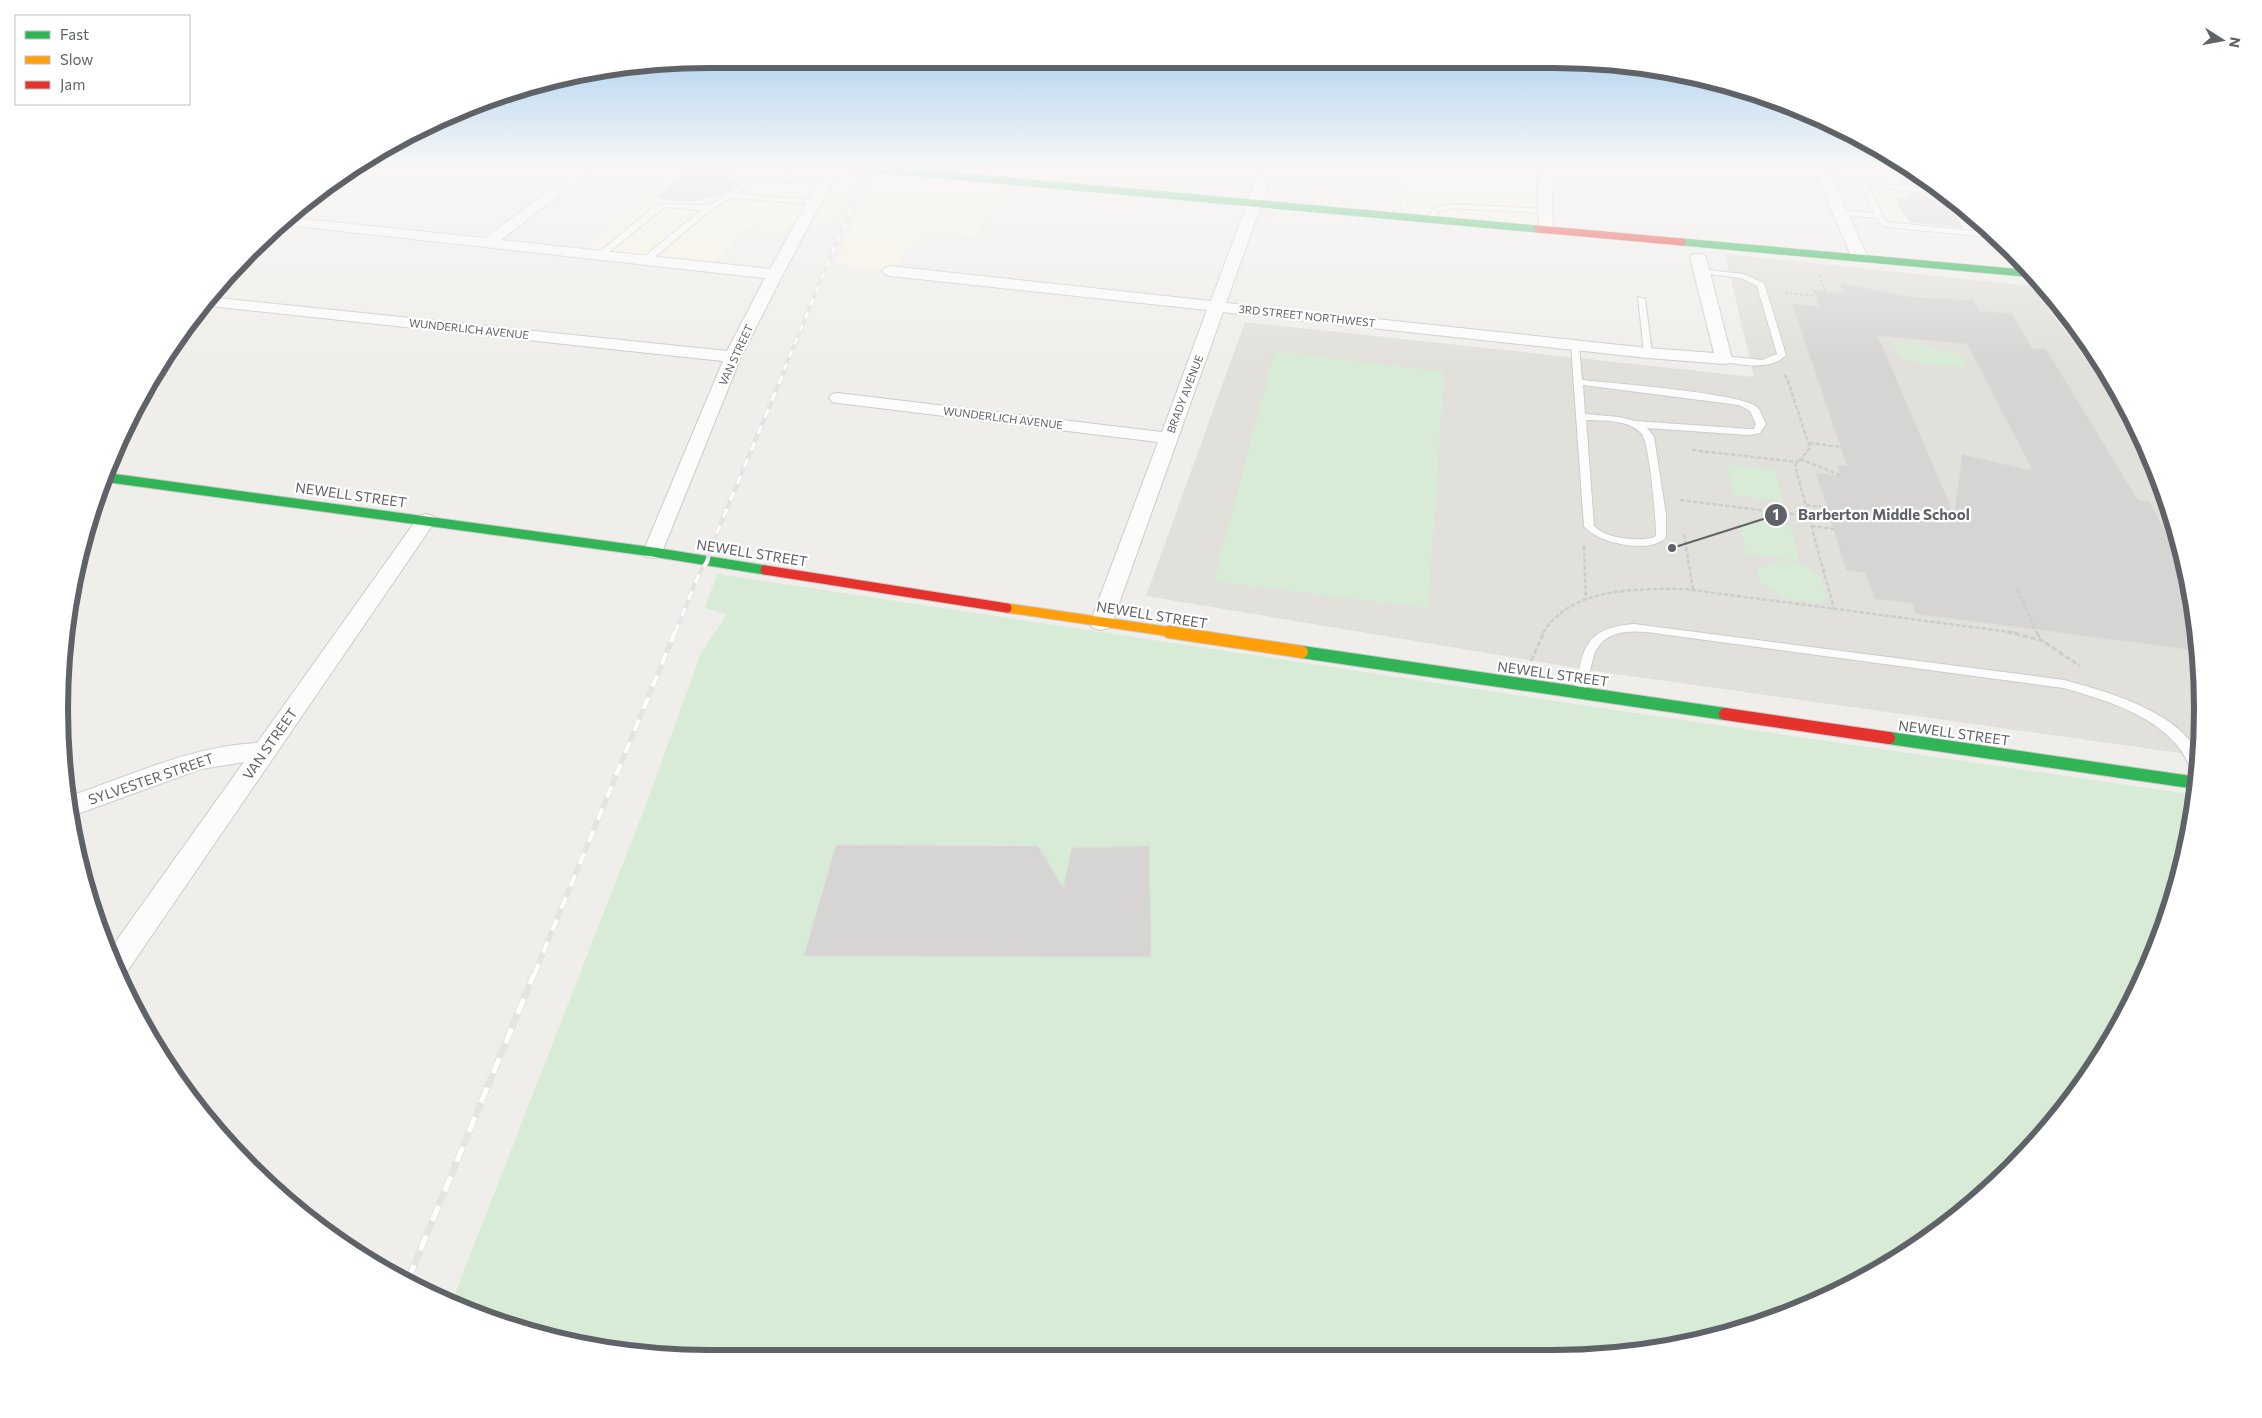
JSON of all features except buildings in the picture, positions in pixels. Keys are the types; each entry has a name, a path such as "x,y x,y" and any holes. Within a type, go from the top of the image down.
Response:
{"street":[{"path":"386,232 775,274"},
{"path":"488,243 502,232"},
{"name":"VAN STREET","path":"653,552 733,357 798,232"},
{"name":"BRADY AVENUE","path":"1101,623 1245,232"},
{"path":"1570,232 2023,273"},
{"path":"1849,232 1860,258"},
{"path":"1699,264 1724,359"},
{"name":"3RD STREET NORTHWEST","path":"890,272 1648,353 1724,359"},
{"name":"WUNDERLICH AVENUE","path":"214,302 733,357"},
{"name":"WUNDERLICH AVENUE","path":"838,398 1168,438"},
{"name":"NEWELL STREET","path":"111,478 653,552 1101,623 2190,782"},
{"name":"VAN STREET","path":"119,960 426,520"},
{"name":"SYLVESTER STREET","path":"75,805 198,761 237,753 264,752"}],"lane":[{"path":"600,255 628,232"},
{"path":"646,260 679,232"},
{"path":"1951,232 1985,235"},
{"path":"1699,264 1743,276 1761,285 1782,355 1776,360 1762,363 1724,359"},
{"path":"1641,299 1648,353"},
{"path":"1575,345 1589,526 1594,533 1648,543 1656,541 1661,537 1661,515 1649,437 1642,427 1634,424"},
{"path":"1578,382 1729,400 1754,409 1761,424 1756,431 1749,432 1634,424 1581,417"},
{"path":"1580,693 1591,648 1595,641 1604,634 1616,629 1685,633 2064,684 2116,700 2161,724 2181,741 2192,760"}],"path":[{"path":"1817,270 1825,291"},
{"path":"1782,293 1815,296"},
{"path":"1783,375 1787,378 1810,448 1795,466 1834,609"},
{"path":"1809,444 1841,447"},
{"path":"1684,449 1799,461 1840,475"},
{"path":"1680,509 1678,500 1808,516"},
{"path":"1806,505 1827,508"},
{"path":"1812,526 1834,529"},
{"path":"1682,527 1693,589"},
{"path":"1586,600 1583,558 1584,540 1594,533"},
{"path":"1530,662 1540,640 1553,620 1566,609 1594,596 1634,589 1693,589 2021,634 2041,640 2067,658"},
{"path":"2017,589 2041,640"}],"shaded area":[{"path":"605,232 742,232 710,267 580,253"},
{"path":"849,232 922,232 890,271 836,264"},
{"path":"924,232 977,232 975,236"},
{"path":"1905,232 1982,232 1991,240"},
{"path":"1725,254 2031,286 2071,338 2119,408 2146,464 2160,503 2173,543 2189,625 2193,667 2193,755 1601,672 1146,596 1245,322 1754,377"}],"green space":[{"path":"1892,340 1960,354 1967,367 1923,364 1901,358"},
{"path":"1275,351 1444,372 1428,608 1214,581"},
{"path":"1727,465 1775,470 1782,501 1733,495"},
{"path":"1739,520 1790,526 1799,560 1746,554"},
{"path":"1781,560 1801,563 1820,575 1827,599 1820,603 1784,598 1760,582 1757,569"},
{"path":"717,574 1608,709 2189,794 2173,875 2146,954 2109,1030 2062,1100 2007,1163 1944,1218 1874,1265 1798,1302 1759,1316 1719,1329 1678,1338 1637,1345 1595,1349 709,1350 625,1345 543,1329 454,1297 647,802 701,653 727,614 705,608"}],"railway":[{"path":"784,370 841,232"},
{"path":"675,633 699,574 707,562 711,547 785,369"},
{"path":"534,975 675,632"},
{"path":"410,1276 534,974"}],"traffic: fast":[{"path":"1682,242 2023,273"},
{"path":"111,478 653,552 765,570"},
{"path":"1302,652 1725,714"},
{"path":"1889,738 2190,782"}],"traffic: slow":[{"path":"1007,608 1302,652"}],"traffic: jam":[{"path":"1573,232 1682,242"},
{"path":"765,570 1007,608"},
{"path":"1725,714 1889,738"}],"place":[{"name":"Barberton Middle School","path":"1672,548"}]}
